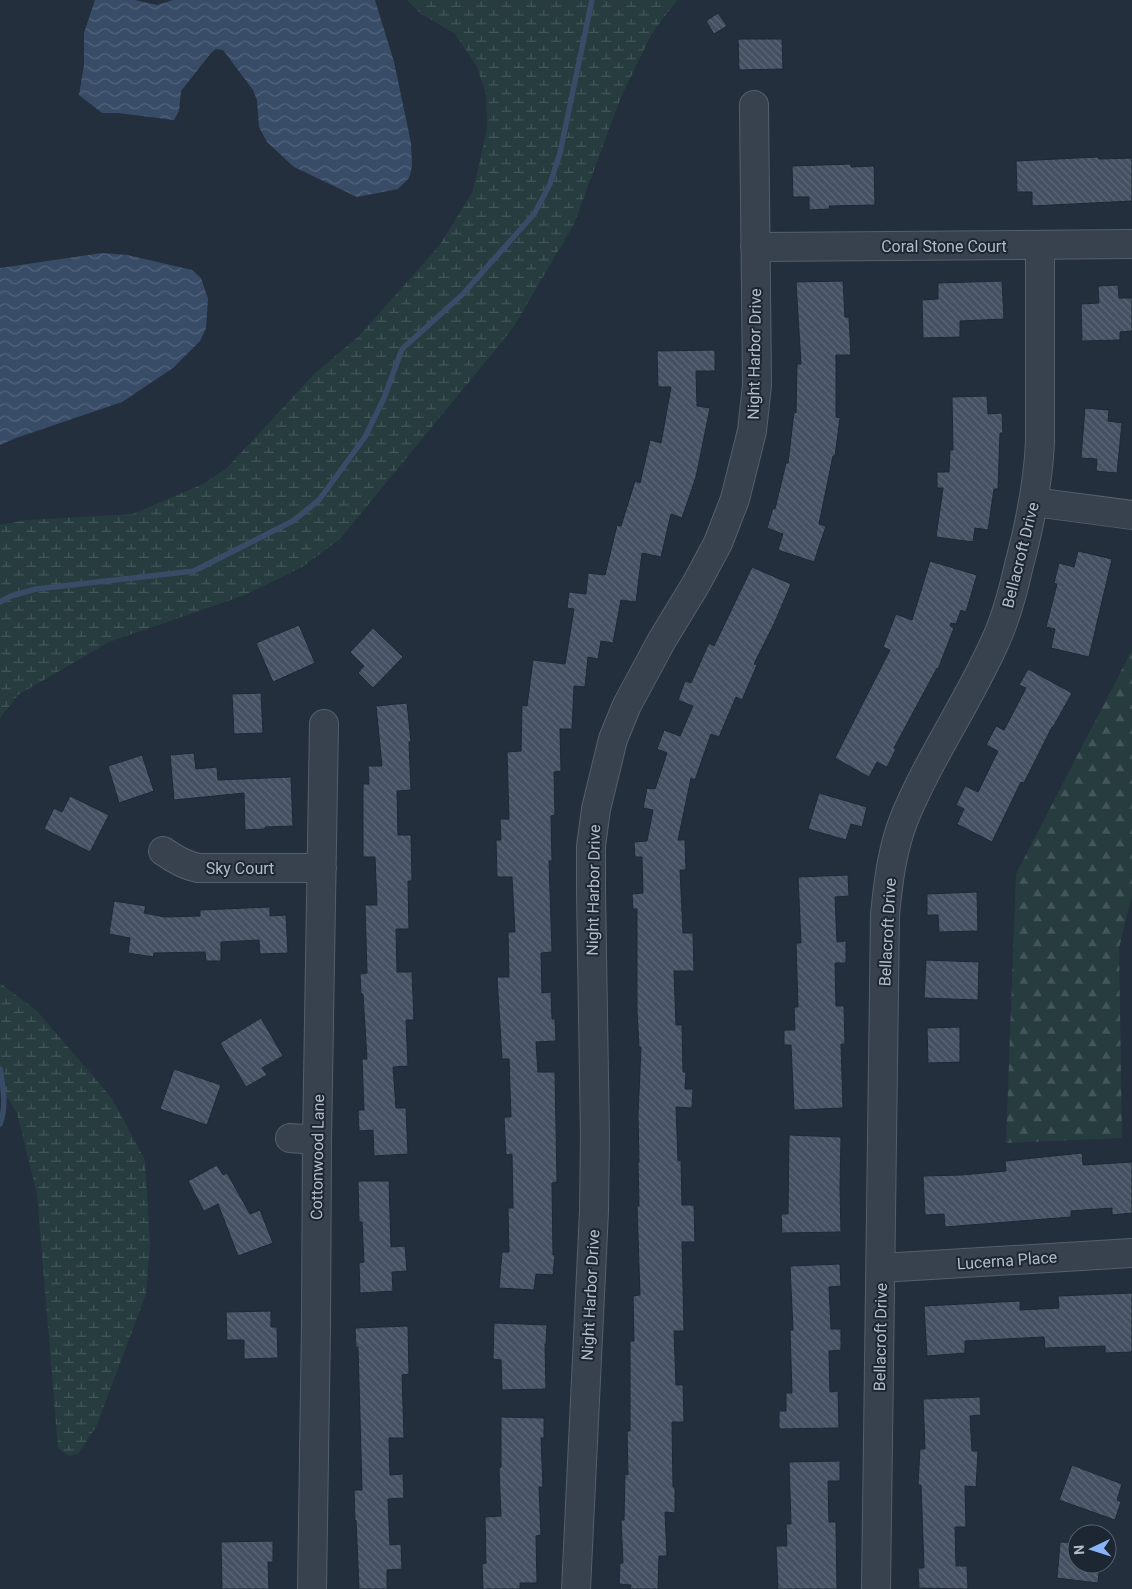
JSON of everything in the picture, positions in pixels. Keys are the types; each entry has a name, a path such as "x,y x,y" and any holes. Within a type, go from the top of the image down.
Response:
{"street":[{"name":"Night Harbor Drive","path":"576,1589 594,1211 595,1137 591,846 596,809 613,740 627,705 648,665 718,543 740,484 752,431 756,385 754,105"},
{"name":"Coral Stone Court","path":"755,247 1132,244"},
{"name":"Bellacroft Drive","path":"876,1589 885,915 888,878 904,820 918,788 995,643 1014,585 1034,502 1039,474 1041,408 1040,245"},
{"path":"1034,502 1132,515"},
{"name":"Cottonwood Lane","path":"312,1589 324,724"},
{"name":"Sky Court","path":"163,851 177,861 198,868 322,868"},
{"path":"290,1138 317,1140"},
{"name":"Lucerna Place","path":"881,1268 1132,1253"}],"green space":[{"path":"407,0 677,0 651,35 621,97 574,224 513,328 340,539 302,567 245,595 109,642 18,695 0,718 0,525 26,520 133,514 203,484 227,468 315,373 358,337 439,246 473,191 487,129 486,95 477,67 455,34 420,13"},
{"path":"1132,650 1132,895 1119,948 1122,1138 1006,1143 1016,874"},
{"path":"0,983 37,1011 111,1097 145,1160 150,1244 146,1294 96,1427 78,1454 69,1456 58,1448 37,1194 17,1113 0,1086"}],"water":[{"path":"95,0 135,0 157,5 173,0 375,0 394,62 411,143 412,167 409,178 398,189 357,197 294,167 267,142 259,127 257,100 253,90 223,50 216,49 211,53 181,91 179,111 174,120 118,113 102,113 79,95 84,65 84,33"},
{"path":"102,253 127,255 192,270 201,278 208,299 206,328 200,341 173,368 122,402 0,445 0,268"}],"building":[{"path":"718,13 727,26 714,34 706,21"},
{"path":"738,39 782,39 783,69 739,70"},
{"path":"1098,157 1099,159 1132,158 1132,201 1032,206 1032,192 1017,192 1016,161"},
{"path":"851,164 851,167 874,166 875,205 829,206 830,209 809,210 809,197 793,197 792,166"},
{"path":"843,281 845,317 849,317 851,355 836,355 836,417 840,418 835,456 833,456 819,524 826,526 814,562 778,550 783,534 767,528 773,508 775,509 786,463 788,463 794,412 796,413 797,364 801,364 796,282"},
{"path":"1002,281 1004,319 960,321 960,337 923,338 922,300 938,299 938,283"},
{"path":"1118,285 1119,298 1132,298 1132,331 1120,332 1120,340 1082,341 1081,304 1099,303 1098,286"},
{"path":"715,350 715,371 696,371 697,406 710,408 696,477 682,518 671,514 661,557 642,553 636,602 621,600 613,643 601,641 598,659 588,657 585,687 574,686 572,729 560,729 561,771 554,772 555,815 551,816 552,861 549,861 552,952 541,953 542,993 551,992 552,1019 555,1019 556,1041 536,1042 538,1072 555,1072 557,1182 552,1183 553,1255 555,1255 553,1275 536,1274 534,1290 499,1288 502,1252 509,1252 508,1208 513,1208 512,1154 506,1155 504,1117 511,1117 509,1059 502,1059 497,977 509,977 508,932 515,932 512,877 497,877 496,840 501,840 500,819 509,819 507,752 521,751 522,705 527,706 533,660 565,664 574,609 567,608 569,592 586,594 588,573 605,575 617,525 621,526 635,481 640,483 650,440 661,443 671,387 658,387 657,351"},
{"path":"987,396 988,414 1002,413 1003,433 1000,433 998,489 994,489 988,530 975,528 973,542 936,537 943,488 937,488 937,472 949,472 950,450 953,450 952,397"},
{"path":"1085,408 1109,410 1108,421 1122,423 1117,473 1096,471 1097,459 1081,458"},
{"path":"1078,551 1112,559 1089,657 1051,648 1055,629 1046,627 1057,584 1054,583 1059,563 1074,567"},
{"path":"930,561 977,575 966,612 961,610 956,624 951,623 950,626 954,628 938,669 894,748 896,749 887,767 877,762 869,777 835,758 890,650 883,647 896,614 912,620"},
{"path":"752,567 791,584 754,664 757,665 742,700 736,697 719,737 711,734 695,780 691,778 678,840 685,840 686,870 680,870 683,933 693,933 694,971 674,971 676,1025 682,1025 683,1072 686,1072 685,1089 693,1089 692,1108 676,1107 678,1161 681,1160 682,1205 694,1205 695,1242 682,1242 684,1331 674,1331 676,1385 683,1385 684,1422 672,1422 675,1513 665,1512 667,1556 659,1556 658,1589 630,1589 631,1585 619,1584 620,1563 623,1563 621,1520 624,1520 625,1474 628,1475 627,1431 630,1431 630,1341 634,1341 633,1296 640,1295 637,1206 639,1206 638,1116 641,1047 639,1047 637,1010 637,909 633,909 632,894 643,893 642,857 635,857 634,842 647,841 653,810 643,808 647,788 655,789 667,753 657,749 664,730 680,736 693,706 678,700 685,681 691,683 709,643 714,646"},
{"path":"299,625 315,663 273,682 256,643"},
{"path":"373,628 403,657 373,688 358,673 364,666 350,652"},
{"path":"1028,669 1072,693 1052,727 1024,783 1021,782 992,842 957,824 964,809 956,805 965,786 978,792 998,751 986,745 996,726 1004,730 1026,688 1019,685"},
{"path":"261,693 263,733 234,734 232,694"},
{"path":"407,703 411,742 409,742 411,790 397,791 398,835 411,835 412,881 408,881 409,929 396,929 397,972 412,972 414,1020 406,1020 408,1066 393,1067 396,1108 406,1108 408,1154 374,1156 373,1130 359,1131 358,1110 364,1110 362,1059 367,1059 360,974 367,973 365,905 377,905 375,857 363,857 363,784 369,784 368,766 382,766 376,706"},
{"path":"194,753 196,769 217,767 218,780 291,777 293,826 245,830 244,793 174,800 170,755"},
{"path":"142,755 154,791 119,803 108,766"},
{"path":"819,793 867,807 862,827 851,824 846,840 808,829"},
{"path":"70,796 109,815 90,852 44,829 54,808 62,812"},
{"path":"848,875 849,896 835,897 837,942 846,941 846,963 835,963 836,1006 844,1006 845,1044 841,1044 843,1108 794,1110 791,1045 784,1045 784,1030 795,1030 794,1007 798,1007 796,943 801,943 798,877"},
{"path":"977,892 978,931 939,932 938,915 927,915 927,894"},
{"path":"114,901 146,906 144,913 165,917 200,916 200,910 270,907 270,916 286,915 288,953 260,954 259,940 221,942 221,961 206,961 205,952 154,953 153,957 128,953 130,938 109,934"},
{"path":"926,960 979,962 978,1000 924,998"},
{"path":"261,1018 283,1056 262,1068 267,1075 246,1087 220,1043"},
{"path":"960,1027 960,1062 928,1063 927,1028"},
{"path":"174,1069 221,1085 207,1125 160,1109"},
{"path":"789,1135 841,1137 841,1232 782,1233 781,1214 788,1214"},
{"path":"1082,1153 1083,1165 1132,1162 1132,1213 1112,1215 1112,1208 1071,1211 1071,1217 945,1227 944,1214 925,1215 923,1176 1006,1171 1005,1161"},
{"path":"217,1165 223,1175 227,1173 250,1214 260,1210 273,1243 238,1256 218,1204 204,1211 188,1181"},
{"path":"358,1181 389,1181 391,1247 405,1246 407,1271 392,1272 393,1291 360,1293 359,1263 364,1262 362,1222 359,1222"},
{"path":"840,1264 841,1286 829,1287 831,1329 841,1329 841,1350 829,1351 830,1392 838,1391 839,1428 779,1429 779,1411 786,1411 786,1393 792,1393 790,1330 793,1330 790,1266"},
{"path":"1132,1293 1132,1352 1105,1353 1105,1346 1045,1348 1044,1337 965,1341 965,1353 927,1356 924,1306 1020,1301 1020,1310 1059,1308 1058,1296"},
{"path":"271,1311 271,1327 277,1327 278,1358 244,1359 244,1340 227,1340 226,1312"},
{"path":"494,1323 547,1325 545,1344 546,1389 502,1390 501,1360 493,1359"},
{"path":"408,1326 409,1374 402,1375 404,1438 389,1438 390,1475 403,1474 404,1498 388,1499 390,1545 401,1544 402,1569 387,1570 387,1589 359,1589 354,1490 362,1490 358,1347 356,1347 355,1328"},
{"path":"980,1397 981,1415 970,1416 972,1451 978,1451 976,1487 965,1486 966,1527 955,1527 956,1566 967,1566 968,1589 919,1588 918,1568 924,1568 921,1485 918,1485 920,1449 925,1449 923,1399"},
{"path":"501,1417 544,1418 544,1438 541,1438 543,1487 539,1487 541,1535 536,1536 537,1583 520,1583 520,1589 483,1589 482,1564 486,1563 485,1517 501,1516 499,1468 501,1467"},
{"path":"840,1461 840,1481 828,1481 829,1522 836,1522 837,1589 778,1589 776,1546 787,1546 786,1524 791,1524 789,1462"},
{"path":"1072,1465 1122,1484 1117,1500 1121,1502 1115,1520 1059,1500"},
{"path":"273,1541 273,1562 268,1562 269,1589 222,1589 221,1542"},
{"path":"1060,1542 1067,1542 1067,1574 1099,1574 1098,1583 1057,1578"}],"waterway":[{"path":"0,602 11,596 36,589 194,571 293,521 319,500 365,437 384,398 402,349 463,294 534,214 550,184 560,153 592,0"},
{"path":"0,1069 4,1103 0,1124"}]}
